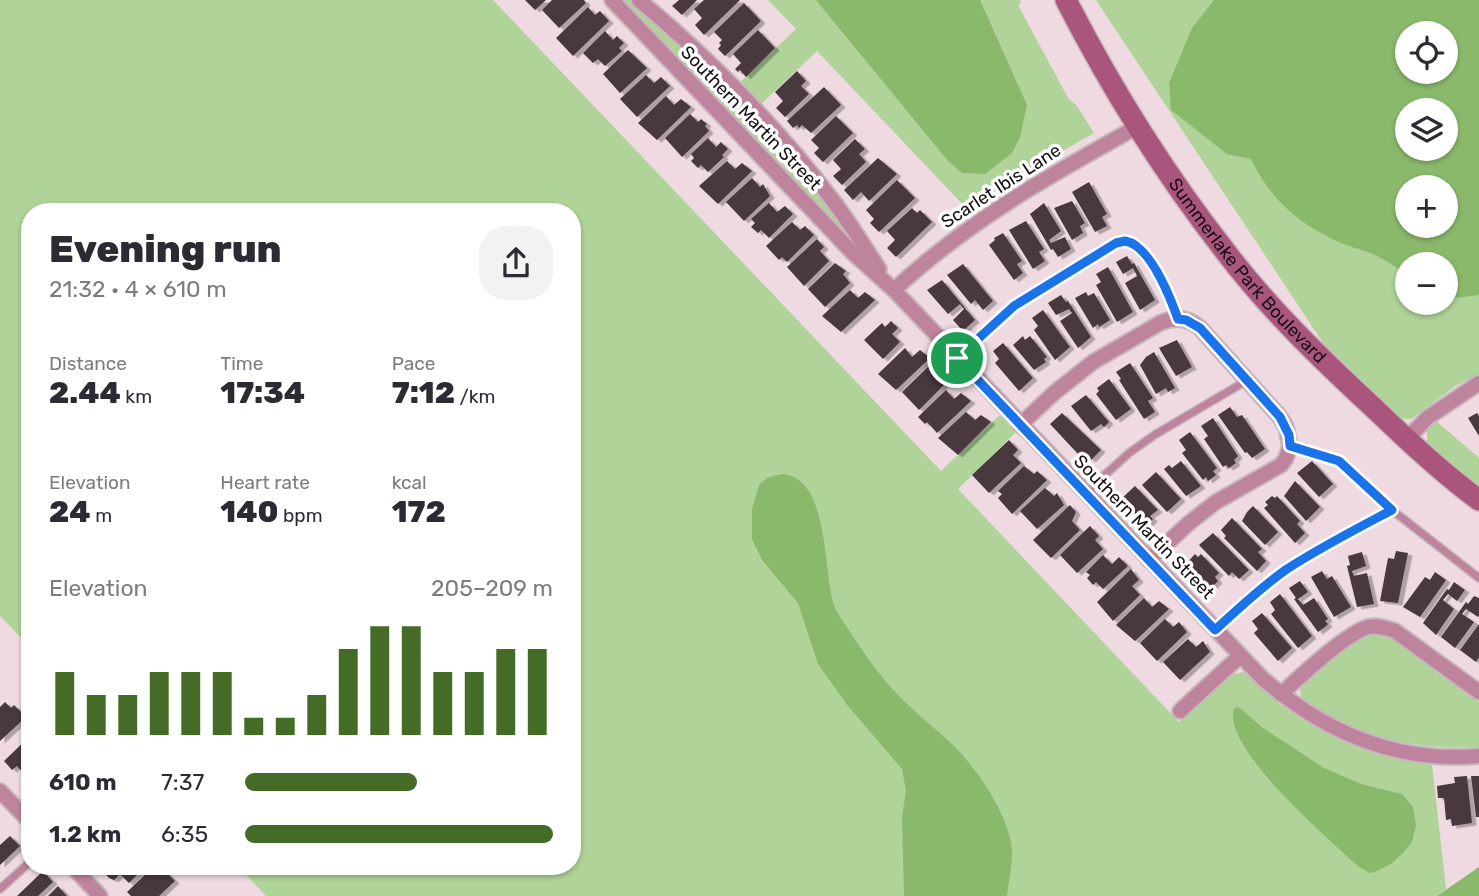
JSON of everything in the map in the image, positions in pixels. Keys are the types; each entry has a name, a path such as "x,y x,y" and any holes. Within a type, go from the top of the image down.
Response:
{"main road":[{"name":"Summerlake Park Boulevard","path":"1066,0 1137,127 1234,262 1285,321 1407,439 1479,500"}],"street":[{"name":"Southern Martin Street","path":"612,0 853,253 894,290 1240,656 1281,694 1316,719 1354,737 1398,750 1432,756 1479,756"},
{"name":"Southern Martin Street","path":"639,0 727,81 782,140 834,201 894,290"},
{"name":"Scarlet Ibis Lane","path":"894,290 929,258 1022,191 1137,127"},
{"path":"1020,425 1093,362 1170,318 1195,323 1280,417 1289,435 1290,446 1281,465 1216,502 1149,560"},
{"path":"1407,439 1427,418 1479,383"},
{"path":"1281,694 1314,663 1368,627 1395,631 1479,692"},
{"path":"1180,711 1240,656"},
{"path":"0,791 21,813"},
{"path":"80,875 100,896"}],"lane":[{"path":"957,358 1014,306 1116,243 1125,241 1139,246 1146,254 1171,300 1178,319"},
{"path":"1084,493 1129,453 1156,434 1246,381"},
{"path":"1290,446 1339,461 1392,510 1479,578"},
{"path":"1215,630 1285,570 1392,510"},
{"path":"0,890 21,870"}],"shaded area":[{"path":"0,0 493,0 941,471 1000,415 1016,432 958,489 1179,722 1230,675 1243,672 1284,707 1337,737 1373,751 1432,764 1446,889 1437,896 266,896 246,875 581,875 581,203 21,203 21,638 0,616"},
{"path":"619,0 632,0 740,102 815,188 859,251"},
{"path":"768,0 1020,0 1018,5 1068,98 1077,106 1094,133 1010,181 968,210 817,51 758,107 737,85 796,29"},
{"path":"816,0 980,0 1027,105 1020,137 1012,153 985,174 962,173 948,161"},
{"path":"1096,0 1479,0 1479,374 1457,385 1411,419 1396,419 1337,364"},
{"path":"1214,0 1479,0 1479,295 1458,298 1458,252 1395,252 1395,267 1380,257 1343,244 1299,219 1276,198 1251,159 1227,154 1171,110 1169,83 1192,28"},
{"path":"1435,420 1479,458 1479,491 1427,445 1427,430"},
{"path":"781,474 797,479 809,491 817,508 831,593 841,618 885,680 952,744 979,776 994,800 1006,825 1011,845 1007,896 904,896 902,817 906,791 902,769 848,706 818,664 798,603 762,560 752,539 752,509 759,485 767,478"},
{"path":"1376,634 1388,636 1479,702 1479,747 1440,747 1384,738 1348,725 1306,703 1300,689 1313,674 1346,649"},
{"path":"1239,707 1263,728 1324,768 1361,784 1402,794 1413,807 1416,825 1412,842 1403,853 1391,864 1377,871 1370,873 1359,867 1303,815 1260,769 1234,725 1234,708"},
{"path":"1479,867 1479,896 1437,896"}],"building":[{"path":"525,0 546,0 535,10"},
{"path":"552,0 584,0 586,3 559,28 542,10"},
{"path":"679,0 697,0 682,15 672,6"},
{"path":"704,0 740,0 704,35 695,25 702,18 694,9"},
{"path":"744,3 761,21 725,56 718,49 722,40 714,32"},
{"path":"588,7 595,15 600,11 609,21 573,56 556,38"},
{"path":"758,30 775,48 746,77 740,70 738,72 735,69 741,63 733,54"},
{"path":"605,31 613,40 617,36 624,43 619,48 622,51 605,66 598,59 593,63 583,53"},
{"path":"628,50 647,68 620,93 603,74"},
{"path":"797,71 806,81 801,86 809,94 785,117 776,108 783,101 775,92"},
{"path":"646,75 654,83 661,77 670,86 637,117 620,99"},
{"path":"824,87 841,105 811,133 802,125 793,128 787,121"},
{"path":"666,96 674,105 681,99 691,107 657,140 638,123"},
{"path":"690,114 698,122 701,119 707,124 705,126 709,131 682,157 665,138"},
{"path":"836,116 853,133 823,162 814,153 819,148 811,140"},
{"path":"708,138 716,147 721,142 728,149 722,155 724,157 708,172 691,161 694,158 691,154"},
{"path":"855,139 865,149 859,154 866,162 842,185 833,176 841,169 833,160"},
{"path":"878,158 897,174 869,201 861,192 853,200 844,190"},
{"path":"727,161 735,169 742,163 752,171 718,204 699,186"},
{"path":"752,178 760,187 763,184 770,196 744,221 726,202"},
{"path":"897,180 915,198 879,232 870,223 874,219 866,210"},
{"path":"1089,182 1107,214 1102,217 1107,226 1095,232 1072,192"},
{"path":"1072,201 1085,223 1080,226 1083,233 1072,240 1054,208"},
{"path":"769,203 777,212 785,206 793,214 769,238 761,230 758,233 751,227 755,223 751,219"},
{"path":"1044,203 1061,231 1049,240 1051,243 1065,237 1071,249 1058,257 1030,214"},
{"path":"912,208 917,213 920,210 932,222 896,257 887,248 895,240 887,231"},
{"path":"1026,221 1044,249 1039,252 1045,261 1033,269 1009,230"},
{"path":"792,222 800,230 805,226 814,235 787,262 782,257 779,260 766,246"},
{"path":"1003,233 1022,261 1017,264 1023,273 1014,280 989,245"},
{"path":"817,239 824,247 820,251 829,261 804,286 787,267"},
{"path":"1127,256 1132,264 1134,263 1155,300 1140,310 1125,283 1137,276 1133,268 1123,274 1116,262"},
{"path":"835,263 846,271 843,274 850,283 825,307 808,289"},
{"path":"963,264 993,301 983,310 975,300 971,304 947,275"},
{"path":"1108,267 1133,312 1117,322 1096,285 1101,282 1096,274"},
{"path":"942,280 975,320 963,331 953,320 964,309 960,304 948,314 927,290"},
{"path":"850,290 858,298 865,292 875,300 841,332 822,316"},
{"path":"1086,292 1088,296 1094,293 1110,320 1099,327 1098,324 1093,328 1075,298"},
{"path":"1061,295 1068,301 1091,337 1078,348 1060,321 1072,313 1069,309 1056,315 1048,303"},
{"path":"1043,310 1070,347 1055,360 1034,330 1038,326 1032,318"},
{"path":"891,321 898,328 892,334 900,342 883,359 864,340 882,323 885,327"},
{"path":"1023,336 1025,340 1030,336 1047,357 1044,359 1046,362 1034,370 1013,345"},
{"path":"1177,340 1192,367 1176,376 1159,348"},
{"path":"1003,343 1033,378 1019,391 995,363 999,359 993,351"},
{"path":"905,348 912,357 920,350 930,358 896,390 878,374"},
{"path":"1154,352 1175,388 1168,392 1166,388 1156,394 1140,365"},
{"path":"932,363 942,373 937,377 944,385 919,410 902,392"},
{"path":"1130,363 1153,398 1148,401 1155,412 1144,419 1116,372"},
{"path":"1109,379 1131,409 1116,420 1096,394 1099,391 1097,388"},
{"path":"946,390 954,399 961,393 971,401 937,433 918,417"},
{"path":"1086,395 1109,422 1104,427 1101,424 1091,431 1071,406"},
{"path":"1230,407 1237,417 1242,415 1265,449 1252,458 1245,453 1218,415"},
{"path":"966,412 975,420 981,415 991,422 958,455 938,438"},
{"path":"1062,413 1101,450 1091,460 1082,451 1078,454 1050,424"},
{"path":"1477,413 1479,416 1479,436 1468,418"},
{"path":"1213,418 1238,456 1234,460 1236,463 1229,468 1226,465 1223,467 1204,439 1208,436 1201,426"},
{"path":"1190,432 1217,468 1213,471 1216,475 1208,481 1206,477 1203,480 1182,453 1186,450 1179,440"},
{"path":"1009,440 1018,450 1013,455 1021,463 989,493 972,475"},
{"path":"1181,461 1201,486 1186,496 1164,469 1169,465 1172,468"},
{"path":"1312,461 1333,484 1319,497 1297,473"},
{"path":"1024,466 1034,474 1037,471 1047,480 1012,514 998,498 1002,494 998,491"},
{"path":"1156,472 1181,499 1167,512 1142,485"},
{"path":"1295,481 1320,507 1306,521 1284,496"},
{"path":"1135,486 1158,510 1150,516 1153,519 1147,526 1121,499"},
{"path":"1045,488 1054,496 1057,493 1064,505 1037,529 1020,511"},
{"path":"1272,496 1277,496 1300,521 1297,524 1305,533 1295,543 1264,508 1268,505 1265,502"},
{"path":"1070,505 1076,512 1072,521 1080,530 1051,558 1033,540"},
{"path":"1253,506 1278,532 1265,545 1242,521"},
{"path":"1232,518 1262,549 1258,552 1266,561 1257,571 1224,538 1226,536 1221,530"},
{"path":"1090,526 1099,536 1095,540 1103,549 1077,573 1060,555"},
{"path":"1213,533 1249,570 1239,579 1232,572 1229,576 1199,545"},
{"path":"1396,551 1408,553 1398,603 1380,601 1388,558 1394,559"},
{"path":"1362,552 1366,566 1352,571 1354,576 1367,573 1374,604 1357,607 1347,566 1350,565 1348,556"},
{"path":"1195,554 1198,557 1201,554 1219,573 1215,577 1218,581 1209,590 1185,565"},
{"path":"1103,555 1112,564 1119,557 1128,566 1103,589 1096,582 1093,585 1086,572"},
{"path":"1131,569 1139,580 1132,586 1140,595 1113,621 1097,602"},
{"path":"1322,571 1327,579 1332,576 1351,607 1334,617 1311,577"},
{"path":"1435,572 1446,580 1420,617 1403,607 1425,577 1430,580"},
{"path":"1300,581 1308,592 1298,599 1303,605 1314,598 1328,619 1325,621 1328,624 1318,632 1289,588"},
{"path":"1454,582 1465,590 1457,601 1448,594 1443,600 1454,609 1436,635 1423,623"},
{"path":"1280,594 1312,636 1298,648 1271,614 1275,610 1270,602"},
{"path":"1474,596 1479,598 1479,615 1478,617 1466,609 1462,614 1474,622 1455,648 1441,637 1466,602 1468,604"},
{"path":"1144,598 1152,607 1159,601 1169,609 1135,641 1116,625"},
{"path":"1262,613 1292,648 1278,661 1254,633 1258,629 1252,621"},
{"path":"1165,619 1173,627 1179,622 1187,632 1157,661 1140,643"},
{"path":"1479,624 1479,657 1476,662 1460,650"},
{"path":"1188,639 1196,647 1203,641 1210,652 1180,680 1163,662"},
{"path":"5,702 11,708 14,705 21,712 21,722 0,741 0,707"},
{"path":"21,745 21,770 17,766 12,770 4,761"},
{"path":"1467,776 1472,823 1452,826 1451,819 1446,820 1444,798 1438,798 1437,786 1455,783 1454,777"},
{"path":"1471,776 1479,776 1479,817 1476,817"},
{"path":"10,836 20,846 0,865 0,845"},
{"path":"39,875 47,875 53,882 38,896 17,896"},
{"path":"106,875 119,875 114,880"},
{"path":"121,875 137,875 129,883"},
{"path":"145,875 169,875 175,881 159,896 131,896 127,892"},
{"path":"58,886 67,896 48,896"}],"route":[{"path":"1133,242 1146,254 1171,300 1178,319 1195,323 1280,417 1289,435 1290,446 1339,461 1392,510 1285,570 1215,630 957,358 1014,306 1061,275 1116,243 1133,242"}]}
